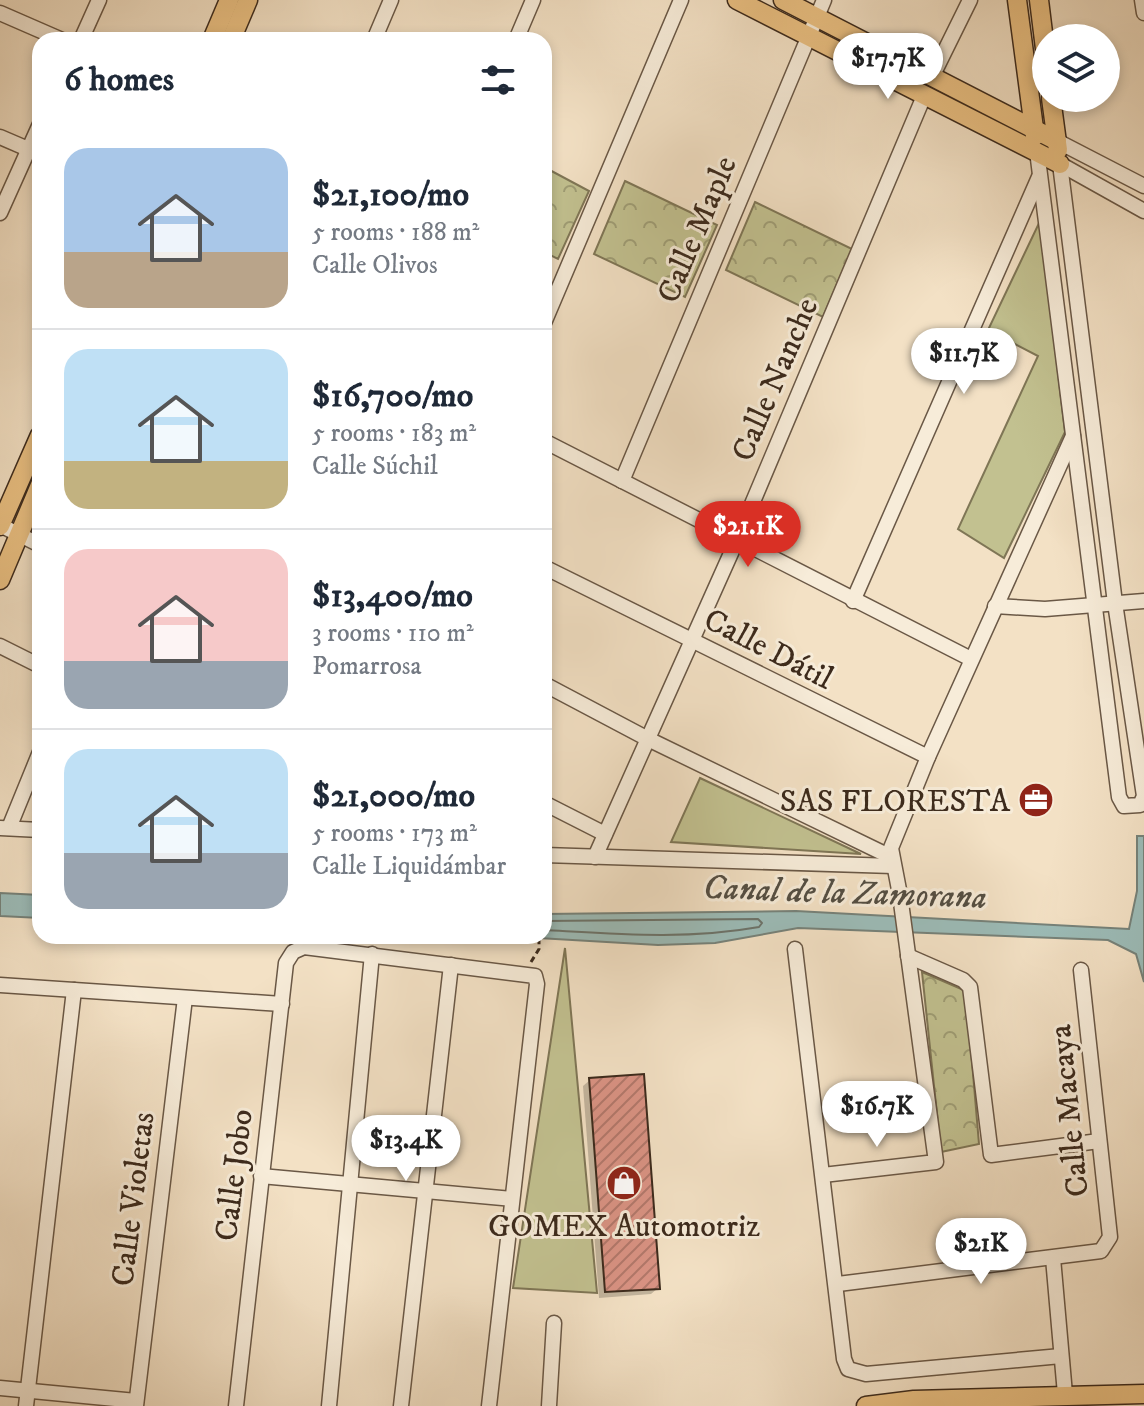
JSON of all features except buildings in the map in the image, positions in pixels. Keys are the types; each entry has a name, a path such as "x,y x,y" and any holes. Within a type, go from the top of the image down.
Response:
{"main road":[{"path":"217,32 231,10 248,0"},
{"path":"737,0 1060,164"},
{"path":"783,0 820,8 933,75 1057,141"},
{"path":"1017,0 1037,151"},
{"path":"1039,0 1042,24"},
{"path":"231,10 231,32"},
{"path":"1053,112 1060,164"},
{"path":"0,525 32,453"},
{"path":"0,580 32,504"},
{"path":"866,1406 914,1400 1144,1394"}],"street":[{"path":"85,32 99,0"},
{"path":"377,32 391,0"},
{"path":"519,32 533,0"},
{"path":"552,304 681,0"},
{"path":"933,75 970,0"},
{"path":"1142,0 1144,13"},
{"name":"Calle Maple","path":"622,481 820,8"},
{"path":"0,13 44,32"},
{"name":"Calle Nanche","path":"595,857 736,542 924,96"},
{"path":"0,137 28,149"},
{"path":"0,213 32,141"},
{"path":"1057,141 1144,186"},
{"path":"1037,151 1119,797 1124,806 1140,805 1144,796 1092,431 1060,164"},
{"path":"1060,164 1144,211"},
{"path":"853,601 1040,176"},
{"path":"1073,435 1092,431"},
{"path":"823,1175 936,1162 903,917 892,861 893,838 1073,435"},
{"path":"552,445 736,542 971,659"},
{"path":"0,525 32,541"},
{"name":"Calle Dátil","path":"552,571 928,757"},
{"path":"995,606 1045,609 1144,601"},
{"path":"0,646 32,662"},
{"path":"552,688 892,861"},
{"path":"32,769 4,828 32,830"},
{"path":"552,807 605,834"},
{"path":"552,855 892,861"},
{"name":"Calle Jobo","path":"236,1406 286,963 293,952 304,947 372,954"},
{"path":"795,949 838,1284 844,1359 848,1369 866,1374 1061,1356"},
{"path":"329,1406 372,954 531,974 537,984 489,1406"},
{"path":"908,956 963,980 970,987 991,1155 1099,1141"},
{"path":"401,1406 451,965"},
{"name":"Calle Macaya","path":"1053,1258 1101,1251 1110,1237 1081,970"},
{"path":"0,985 282,1004"},
{"path":"27,1399 74,990"},
{"name":"Calle Violetas","path":"136,1403 185,998"},
{"path":"261,1176 512,1199"},
{"path":"838,1284 1053,1258 1065,1394"},
{"path":"549,1406 554,1323"},
{"path":"0,1388 27,1399 136,1403"}],"path":[{"path":"531,974 539,944"}],"green space":[{"path":"552,171 589,191 558,259 552,256"},
{"path":"625,181 717,225 685,297 594,254"},
{"path":"755,202 852,249 823,317 726,270"},
{"path":"1040,221 1065,432 1004,558 958,529 1038,356 988,330"},
{"path":"700,778 861,854 671,842"},
{"path":"565,948 597,1293 513,1288"},
{"path":"922,972 966,991 979,1144 941,1152"}],"water":[{"name":"Canal de la Zamorana","path":"1137,836 1144,836 1144,982 1136,954 1108,940 798,928 715,943 658,945 552,939 552,914 796,911 1129,929 1137,891"},
{"path":"0,893 32,895 32,918 0,916"}],"place":[{"name":"SAS FLORESTA","path":"1036,800"},
{"name":"GOMEX Automotriz","path":"624,1183"}]}
